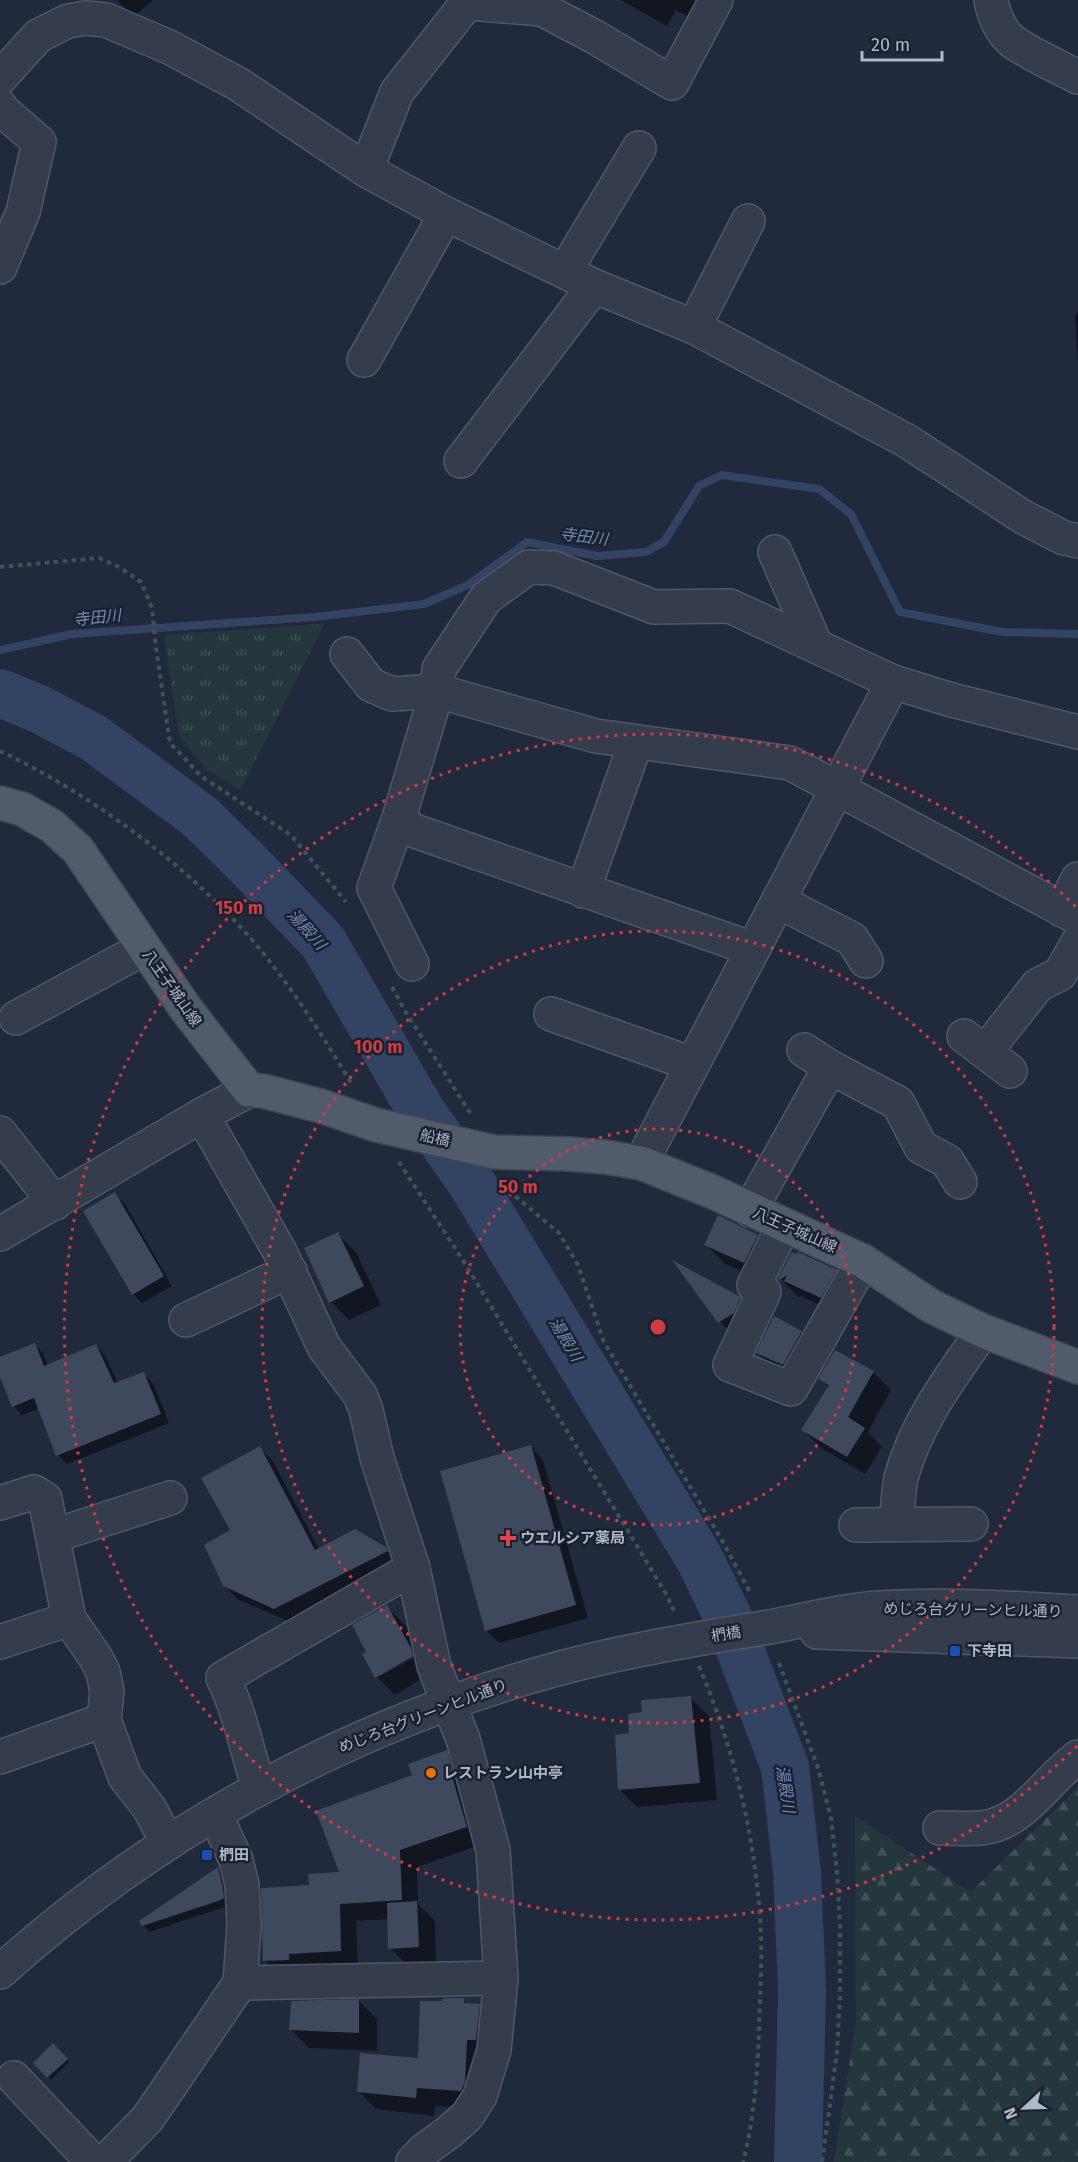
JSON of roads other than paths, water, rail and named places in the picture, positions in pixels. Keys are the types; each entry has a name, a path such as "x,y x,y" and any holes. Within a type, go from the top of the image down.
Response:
{"main road":[{"name":"八王子城山線","path":"2,805 22,809 44,821 78,850 186,1009 249,1090"},
{"name":"船橋","path":"249,1090 263,1091 321,1106 376,1125 494,1152"},
{"name":"八王子城山線","path":"494,1152 605,1156 641,1162 713,1192 863,1261 930,1306 983,1331 1078,1367"}],"street":[{"path":"366,170 397,92 467,3 542,9 595,37 672,83 716,0"},
{"path":"991,0 997,19 1012,40 1078,77"},
{"path":"0,78 38,36 68,21 86,18 106,20 169,47 238,84 366,170 446,214 594,286 694,327 907,441 1023,517 1064,538 1078,541"},
{"path":"0,106 39,142 23,212 0,267"},
{"path":"565,271 639,148"},
{"path":"364,360 446,214"},
{"path":"694,327 748,221"},
{"path":"461,461 594,286"},
{"path":"775,552 816,646"},
{"path":"412,964 374,888 399,818 437,691 440,669 486,598 529,567 554,568 654,607 730,606 893,682 948,699 1078,732"},
{"path":"347,654 371,685 392,694 437,691 596,736 790,763 1070,914 1078,879"},
{"path":"641,1162 893,682"},
{"path":"584,891 636,742"},
{"path":"399,818 412,830 753,949"},
{"path":"778,901 852,939 866,961"},
{"path":"986,1053 1038,985 1060,974 1078,942"},
{"path":"16,1018 144,948"},
{"path":"551,1014 692,1065"},
{"path":"750,1210 817,1058 898,1103 921,1147 947,1161 960,1182"},
{"path":"0,1234 202,1115 249,1090"},
{"path":"202,1115 290,1271 324,1347 360,1395 366,1410 377,1458 413,1568 434,1666 462,1739 493,1850 501,1978 494,2050 480,2096 467,2116 423,2151 413,2162"},
{"path":"0,1133 55,1203"},
{"path":"784,1225 754,1285 764,1292 730,1365 791,1389 863,1261"},
{"path":"186,1320 290,1271"},
{"path":"896,1524 901,1479 931,1405 983,1331"},
{"path":"0,1503 34,1492 45,1499 69,1620 96,1658 103,1672 106,1691 104,1720 125,1777 150,1809 167,1842"},
{"path":"52,1536 170,1498"},
{"path":"856,1525 971,1524"},
{"path":"259,1788 234,1701 223,1678 413,1568"},
{"name":"めじろ台グリーンヒル通り","path":"758,1629 875,1608 934,1606 1078,1612"},
{"path":"0,1642 69,1620"},
{"name":"めじろ台グリーンヒル通り","path":"758,1629 1078,1641"},
{"name":"椚橋","path":"691,1639 758,1629"},
{"name":"めじろ台グリーンヒル通り","path":"0,1972 72,1912 167,1842 259,1788 351,1742 449,1703 558,1668 691,1639"},
{"path":"0,1757 104,1720"},
{"path":"940,1828 984,1827 1016,1815 1078,1757"},
{"path":"105,2162 148,2118 240,1983 244,1926 242,1885 236,1860 215,1814"},
{"path":"240,1983 501,1978"},
{"path":"14,2078 93,2162"}],"waterway":[{"name":"寺田川","path":"0,650 72,634 315,617 424,604 468,585 527,542 597,556 646,552 664,542 699,486 722,475 819,489 851,514 900,612 1002,632 1078,634"},
{"name":"湯殿川","path":"0,693 39,709 94,738 199,816 323,942 421,1111 471,1182 699,1558 727,1615 785,1767 797,1872 802,1990 798,2162"}],"place":[{"name":"ウエルシア薬局","path":"508,1538"},
{"name":"下寺田","path":"955,1651"},
{"name":"レストラン山中亭","path":"431,1773"},
{"name":"椚田","path":"207,1855"}]}
